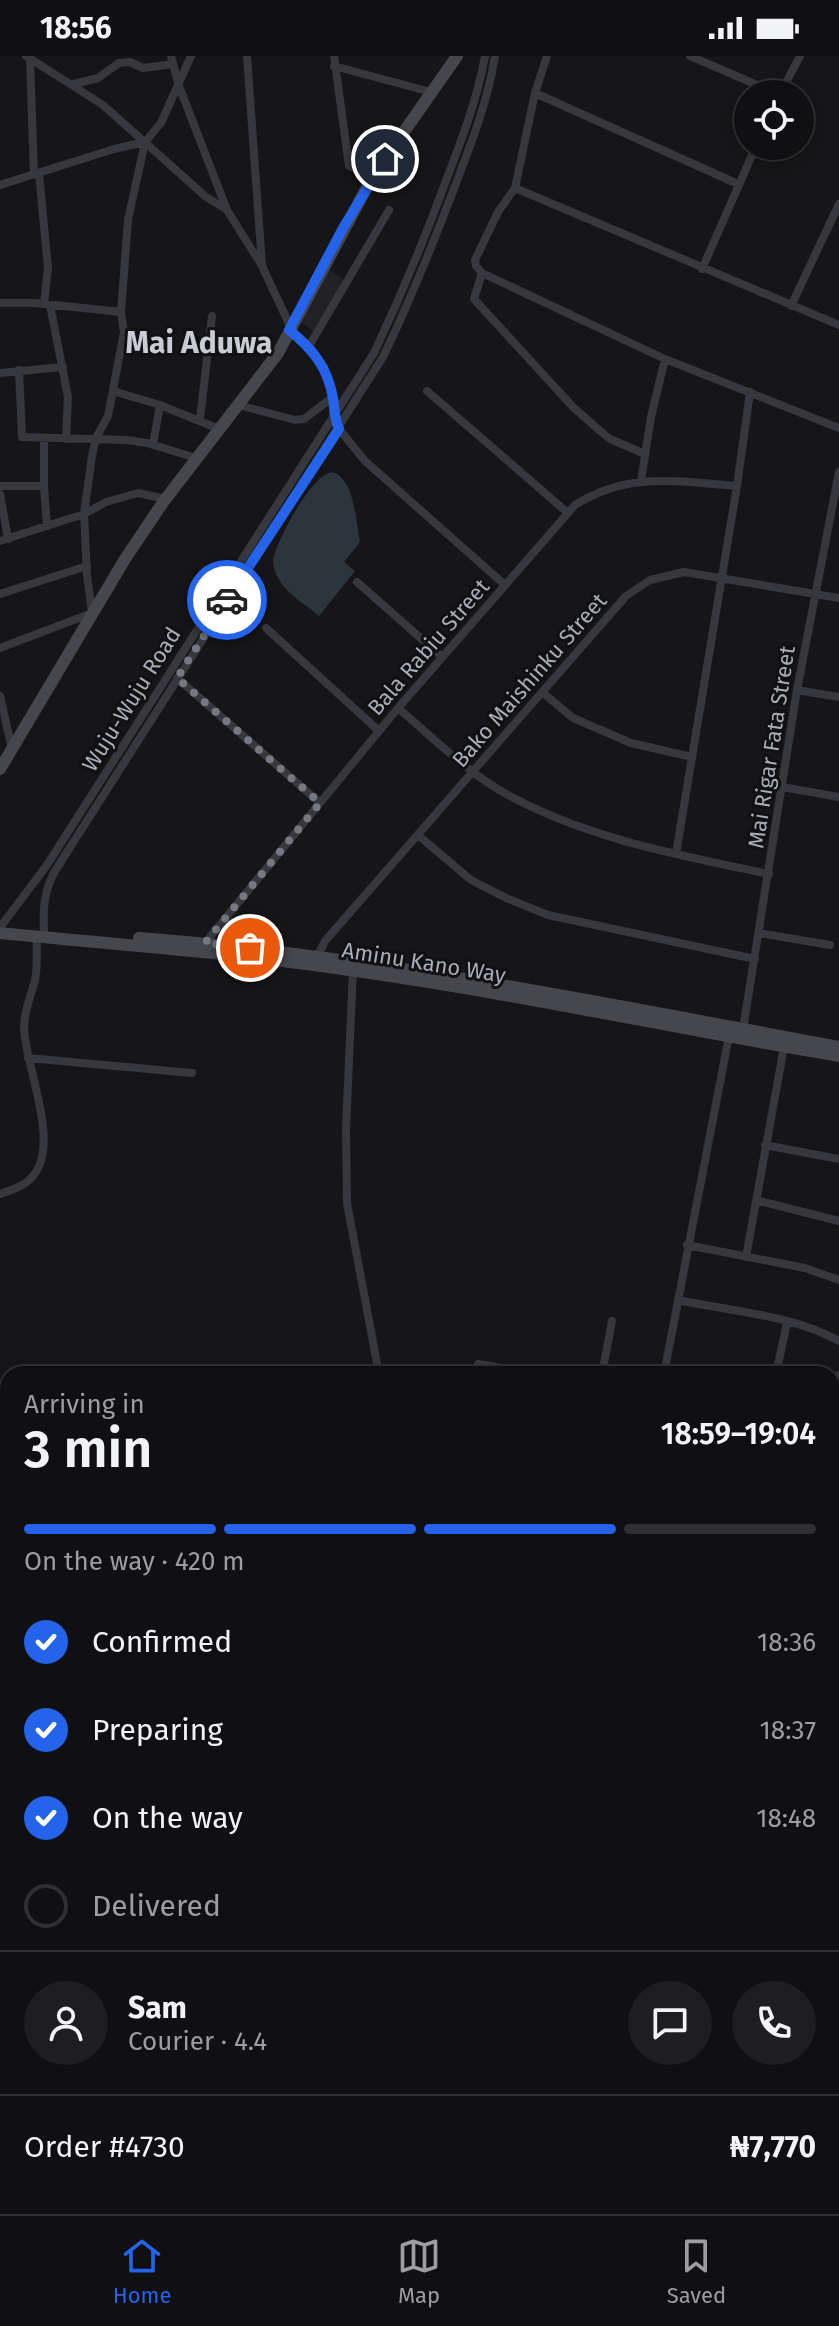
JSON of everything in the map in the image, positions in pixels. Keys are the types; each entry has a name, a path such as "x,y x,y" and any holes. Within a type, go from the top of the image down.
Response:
{"main road":[{"path":"0,769 7,751 165,499 278,353 373,176 457,56"},
{"name":"Aminu Kano Way","path":"0,928 353,970 376,970"},
{"name":"Aminu Kano Way","path":"40,934 205,943 317,957 376,970 510,985 706,1027 743,1029 839,1047"},
{"name":"Aminu Kano Way","path":"706,1027 729,1036 839,1056"}],"street":[{"path":"0,648 93,615 84,514 96,438 108,416 124,332 121,312 125,237 145,142 161,123 191,56"},
{"path":"247,56 262,266"},
{"name":"Wuju-Wuju Road","path":"0,928 47,865 374,353 401,297 472,110 485,56"},
{"name":"Wuju-Wuju Road","path":"0,1194 32,1178 41,1163 39,1093 28,1058 24,1027 28,994 35,980 47,885 383,357 410,301 481,113 495,56"},
{"path":"547,56 535,93 515,188 498,212 475,260 476,266 482,273 665,359 839,428"},
{"path":"691,56 747,80"},
{"path":"787,80 800,56"},
{"path":"28,58 103,105 205,196 227,210"},
{"path":"28,58 36,174 48,268 47,304 68,397 66,439"},
{"path":"73,84 98,78 119,63 130,62 143,68 172,60 227,210 262,266 290,329 309,346 324,367 333,397 333,416 339,429 365,461 505,585"},
{"path":"373,176 349,166 334,61 431,92"},
{"path":"535,93 738,184"},
{"path":"0,185 145,142"},
{"path":"702,269 749,160"},
{"path":"515,188 839,325"},
{"path":"791,306 839,204"},
{"path":"309,346 389,210"},
{"path":"482,273 474,299 573,407 599,430 645,454"},
{"path":"0,303 47,304 121,312"},
{"path":"200,419 212,316"},
{"path":"641,481 651,417 665,359"},
{"path":"0,373 63,367"},
{"path":"19,370 21,437 96,438 153,444 196,458"},
{"path":"113,391 200,419 219,429"},
{"path":"427,391 568,513"},
{"path":"676,854 750,392"},
{"path":"238,405 295,420 304,419 333,397"},
{"path":"153,444 160,405"},
{"path":"44,438 47,526"},
{"name":"Mai Rigar Fata Street","path":"743,1029 797,690 839,472"},
{"name":"Bala Rabiu Street","path":"205,943 398,708 575,505 598,491 641,481 737,486"},
{"path":"0,486 44,486"},
{"path":"0,494 4,540 138,493 165,499"},
{"path":"0,594 87,566"},
{"name":"Bako Maishinku Street","path":"317,957 325,941 626,596 650,580 684,572 839,598"},
{"path":"357,582 442,657"},
{"path":"266,628 379,731"},
{"path":"177,678 320,803"},
{"path":"797,690 839,697"},
{"path":"542,692 573,718 631,743 692,757"},
{"path":"0,696 7,751"},
{"path":"398,708 472,771 506,794 555,817 610,839 769,874"},
{"path":"782,787 839,797"},
{"path":"418,835 471,880 548,915 755,959"},
{"path":"759,933 830,945"},
{"path":"353,970 346,1128 347,1203 378,1366"},
{"path":"666,1366 729,1036"},
{"path":"746,1257 784,1047"},
{"path":"28,1058 192,1073"},
{"path":"765,1145 839,1159"},
{"path":"756,1200 839,1221"},
{"path":"687,1245 838,1276"},
{"path":"678,1300 787,1323 825,1333 839,1341"},
{"path":"604,1366 612,1321"},
{"path":"778,1366 787,1323"},
{"path":"478,1364 490,1366"}],"shaded area":[{"path":"326,267 344,280 313,331 298,320"},
{"path":"332,472 340,476 350,492 360,542 344,562 355,571 319,616 283,585 274,569 273,559 288,523 305,496"}],"way so far":[{"path":"227,600 177,678 320,803 205,943 250,948"}],"district":[{"name":"Mai Aduwa","path":"199,343"}],"route":[{"path":"227,600 339,429 333,416 333,397 324,367 309,346 289,330 343,228 385,159"}]}
